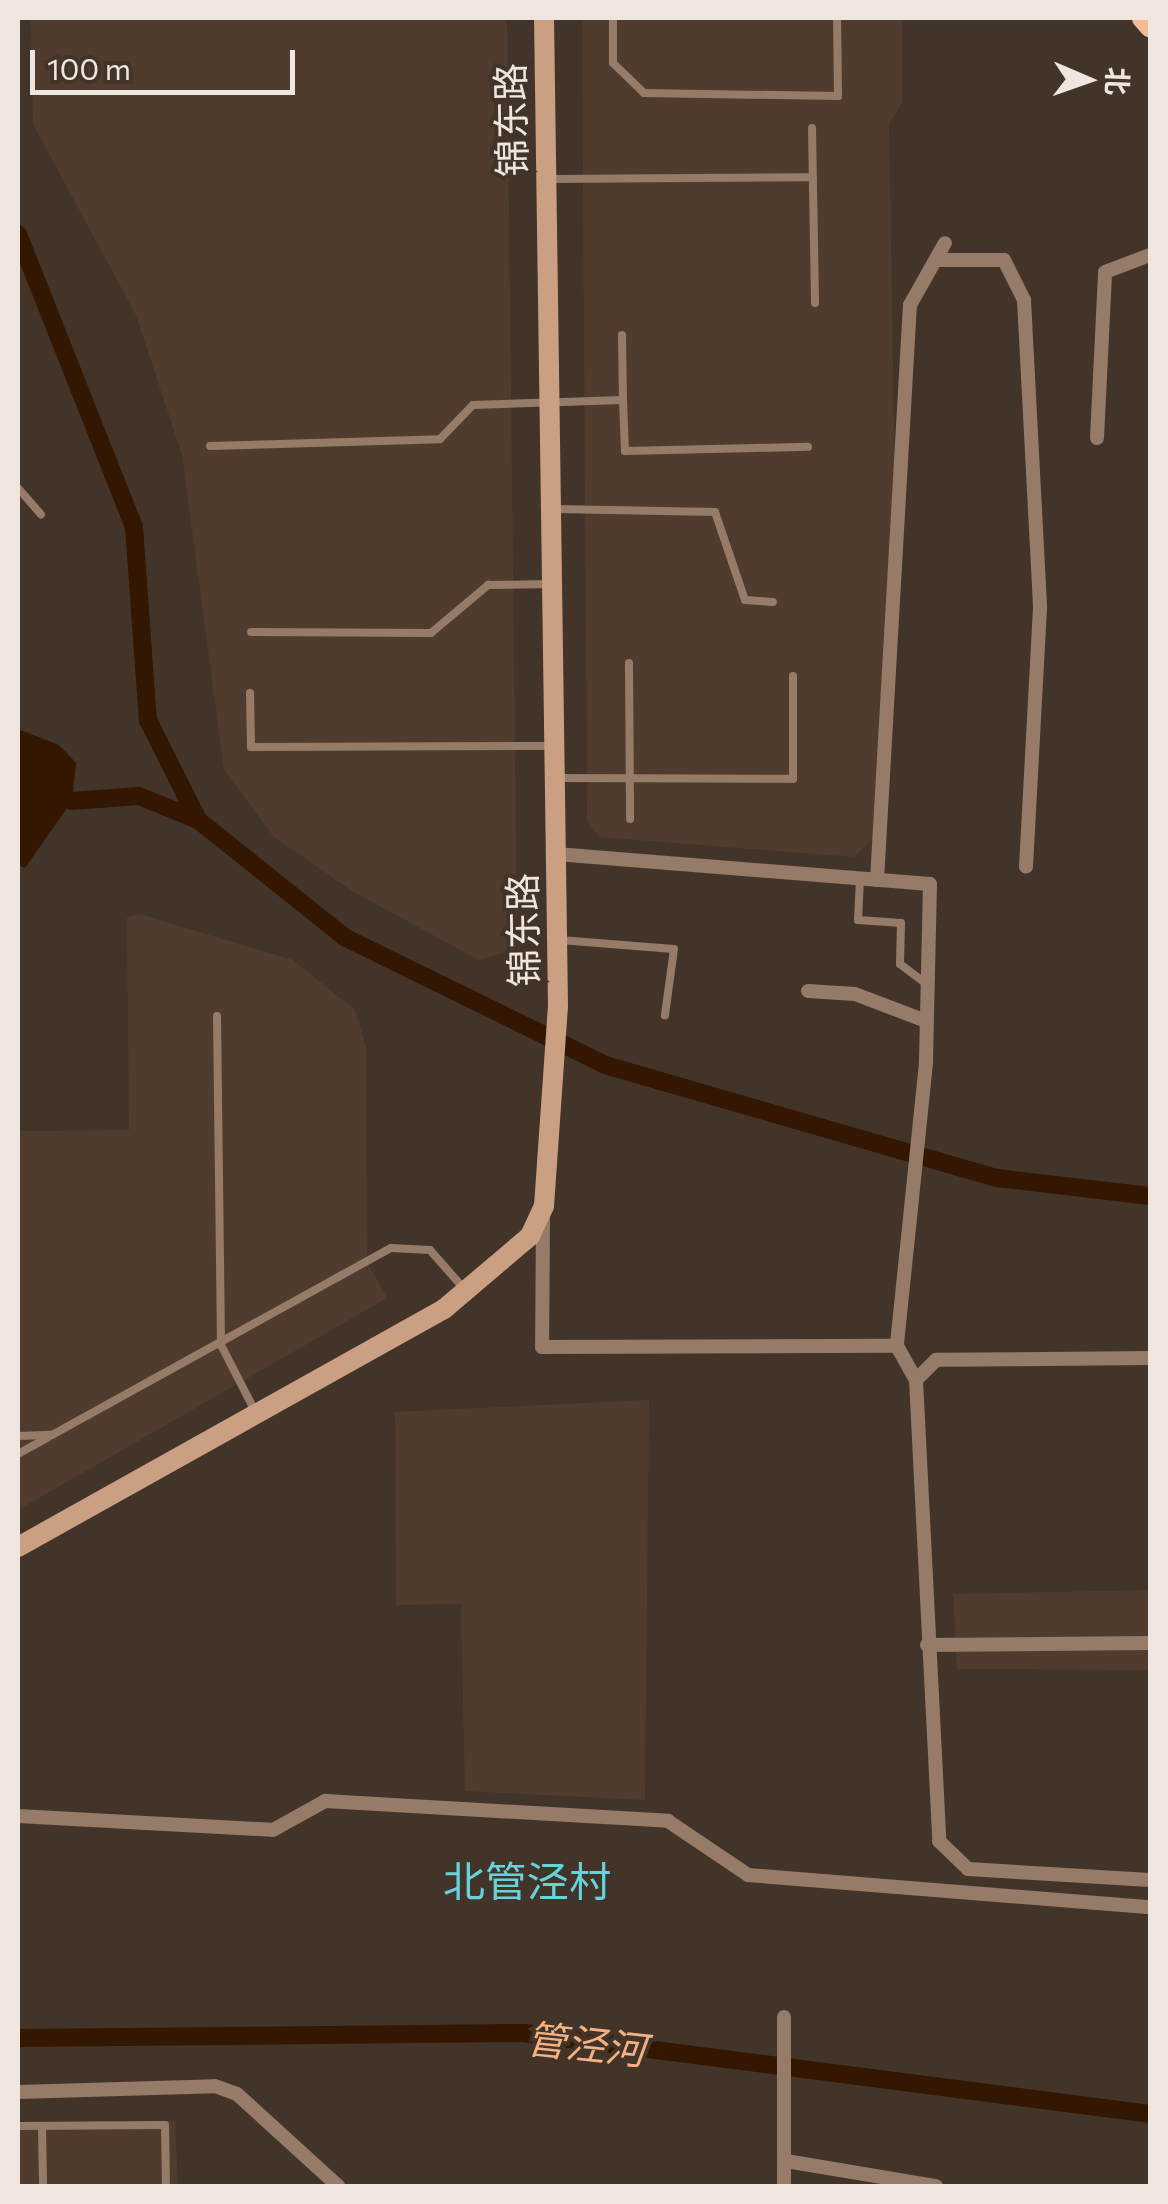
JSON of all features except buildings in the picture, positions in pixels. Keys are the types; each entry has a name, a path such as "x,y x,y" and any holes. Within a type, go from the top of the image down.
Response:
{"main road":[{"name":"锦东路","path":"18,1547 466,1292 530,1236 544,1206 556,1096 558,1006 544,18"},
{"path":"1144,18 1150,26"}],"street":[{"path":"877,880 910,306 945,243"},
{"path":"1097,438 1105,272 1150,255"},
{"path":"936,260 1004,260 1024,300 1040,608 1026,867"},
{"path":"556,854 930,884 926,1021 896,1346 916,1380 939,1841 968,1868 1150,1880"},
{"path":"808,991 855,994 926,1021"},
{"path":"544,1206 542,1347 896,1346"},
{"path":"916,1380 936,1360 1150,1358"},
{"path":"927,1645 1150,1643"},
{"path":"18,1816 273,1830 324,1801 668,1821 748,1874 1150,1906"},
{"path":"784,2017 784,2186"},
{"path":"18,2092 215,2086 237,2094 338,2186"},
{"path":"786,2161 936,2186"}],"lane":[{"path":"613,18 612,63 644,93 838,96 836,18"},
{"path":"812,128 815,303"},
{"path":"546,180 812,177"},
{"path":"622,335 625,451 808,448"},
{"path":"210,446 440,439 473,406 622,400"},
{"path":"18,488 41,514"},
{"path":"550,509 715,512 745,600 774,602"},
{"path":"251,632 431,633 488,585 552,584"},
{"path":"629,663 630,819"},
{"path":"556,778 793,779 792,676"},
{"path":"250,693 251,746 554,746"},
{"path":"860,878 858,920 901,923 900,964 928,984"},
{"path":"557,940 674,950 665,1015"},
{"path":"217,1016 221,1346 256,1413"},
{"path":"18,1454 221,1346 390,1248 430,1250 466,1292"},
{"path":"18,1436 52,1435"},
{"path":"18,2126 165,2125 166,2186"},
{"path":"42,2126 43,2186"}],"shaded area":[{"path":"31,18 507,18 517,949 479,960 352,891 273,836 224,769 182,455 136,315 33,124"},
{"path":"582,18 902,18 902,102 889,125 895,480 879,833 854,857 599,837 587,820"},
{"path":"18,729 59,745 76,763 72,801 25,868 18,865"},
{"path":"139,914 293,960 355,1010 366,1047 367,1262 387,1298 18,1510 18,1131 129,1130 127,918"},
{"path":"649,1400 645,1800 465,1791 461,1604 396,1605 395,1412"},
{"path":"1150,1590 1150,1670 957,1669 953,1594"},
{"path":"175,2121 178,2186 18,2186 18,2122"}],"waterway":[{"path":"18,234 134,527 148,720 198,820 346,938 605,1065 997,1178 1150,1196"},
{"path":"72,801 139,796 198,820"},
{"name":"管泾河","path":"18,2038 524,2033 1150,2114"}],"district":[{"name":"北管泾村","path":"527,1880"}]}
